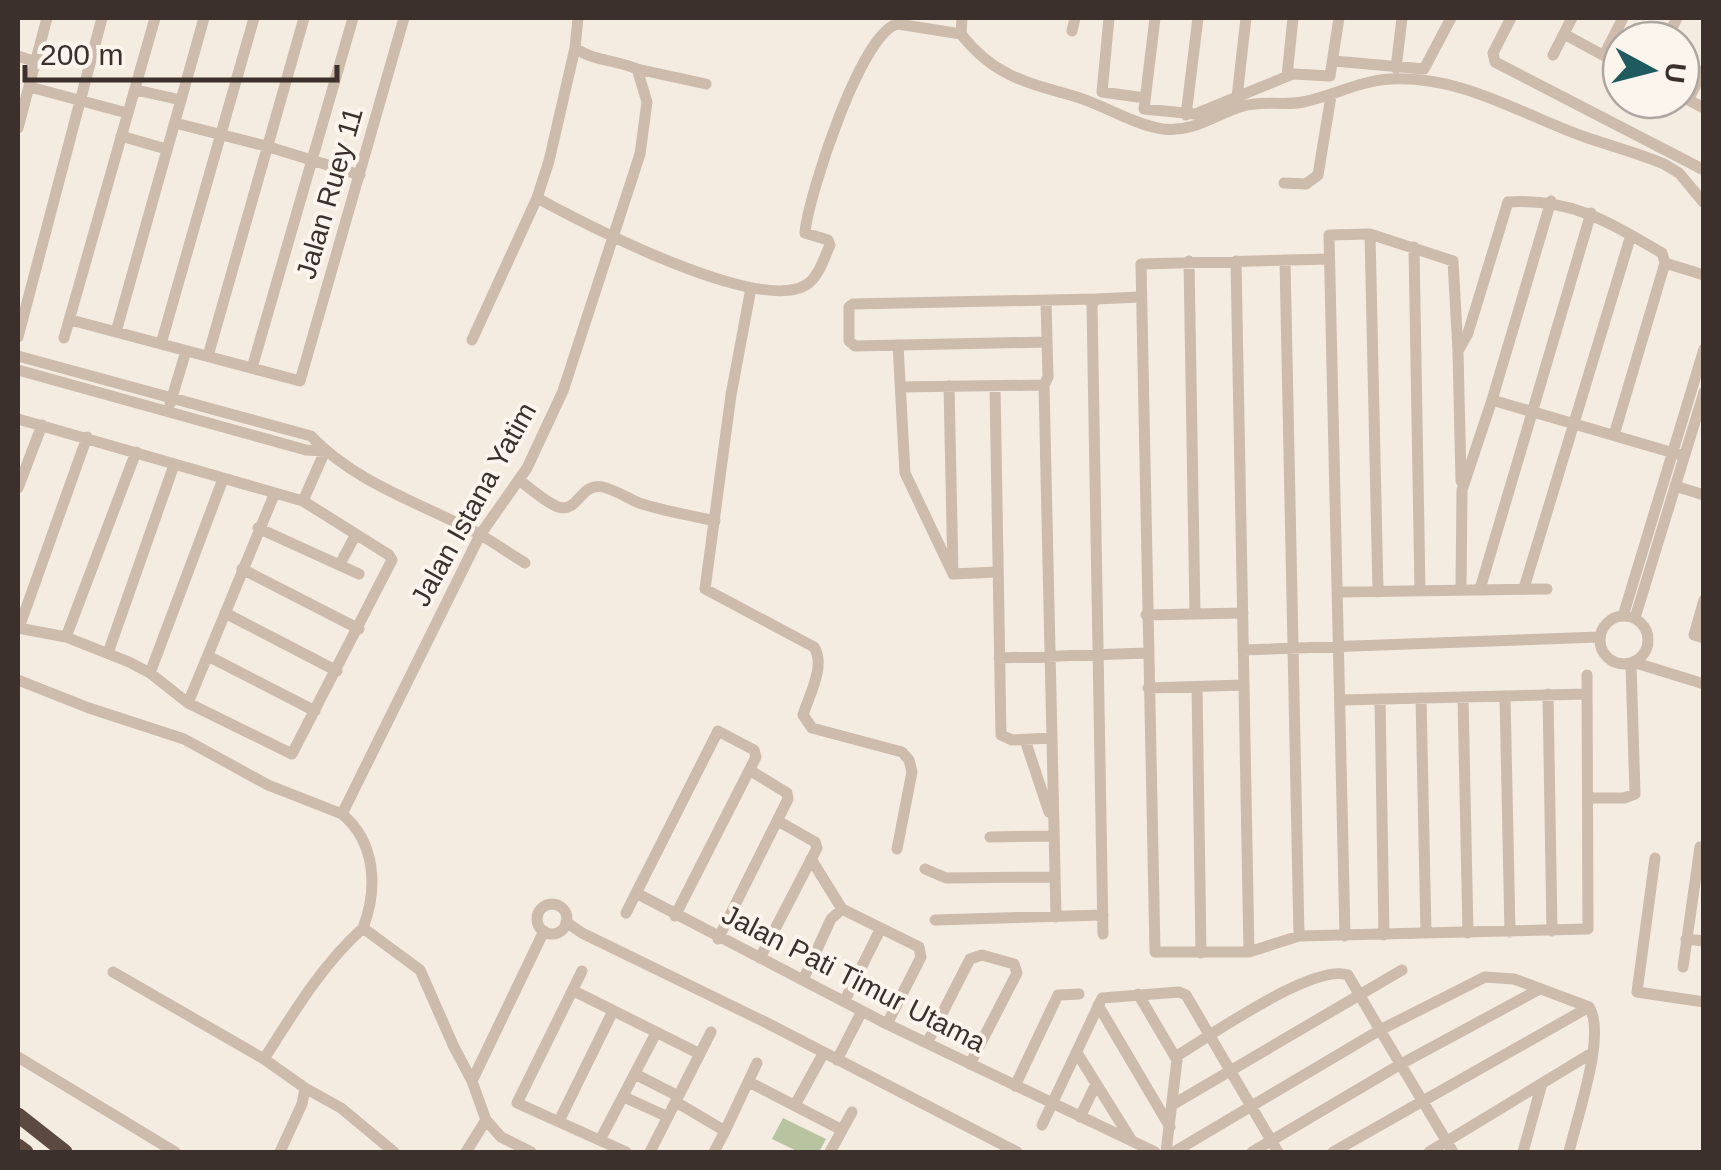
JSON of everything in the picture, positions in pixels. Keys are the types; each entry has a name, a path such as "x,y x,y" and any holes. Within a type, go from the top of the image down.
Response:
{"highway":[{"path":"18,1115 66,1152"},
{"path":"18,1146 26,1152"}],"street":[{"path":"18,128 47,18"},
{"path":"18,337 102,18"},
{"path":"64,338 155,18"},
{"path":"116,332 204,18"},
{"path":"161,344 254,18"},
{"path":"208,356 304,18"},
{"path":"71,320 252,368 353,18"},
{"name":"Jalan Ruey 11","path":"252,368 300,382 404,18"},
{"path":"472,340 550,162 578,18"},
{"path":"961,34 962,18"},
{"path":"1072,31 1075,18"},
{"path":"1109,18 1102,92 1145,98"},
{"path":"1155,18 1146,112 1186,115 1287,76 1330,76 1339,18"},
{"path":"1186,115 1198,18"},
{"path":"1237,97 1246,18"},
{"path":"1287,76 1294,18"},
{"path":"1396,68 1402,18"},
{"path":"1334,60 1420,70 1427,66 1450,18"},
{"path":"1511,18 1493,53 1496,62 1704,170"},
{"path":"1553,55 1572,18"},
{"path":"537,198 717,280 751,288 798,288 810,283 830,243 805,233 810,196 848,97 882,33 898,24 961,34 982,58 1016,80 1094,102 1161,128 1190,127 1240,107 1262,102 1288,105 1331,96 1352,85 1391,79 1460,86 1664,164 1679,173 1704,203"},
{"path":"1564,34 1601,54"},
{"path":"575,48 637,69 706,84"},
{"path":"18,56 36,62"},
{"name":"Jalan Istana Yatim","path":"342,814 480,535 528,468 562,390 640,154 647,117 637,69"},
{"path":"30,87 126,113"},
{"path":"136,90 181,100"},
{"path":"1284,183 1306,184 1318,175 1331,96"},
{"path":"174,123 360,175"},
{"path":"120,136 166,148"},
{"path":"1462,490 1550,201"},
{"path":"1458,351 1468,333 1506,204 1550,201 1592,214 1662,253 1665,263 1614,435"},
{"path":"1480,589 1592,214"},
{"path":"1370,234 1378,592"},
{"path":"1345,936 1330,235 1370,234 1455,262 1461,590"},
{"path":"1524,588 1630,235"},
{"path":"1414,247 1420,591"},
{"path":"1328,259 1141,264 1153,949 1158,953 1249,952 1298,936 1585,931 1589,927 1587,675"},
{"path":"1285,260 1298,936"},
{"path":"1236,261 1249,952"},
{"path":"1189,262 1195,614"},
{"path":"1665,263 1704,275"},
{"path":"751,288 705,589 819,653 820,663 803,715 812,728 902,752 909,760 912,772 896,849"},
{"path":"1047,342 851,345 850,305 1140,298"},
{"path":"1096,299 1092,305 1104,934"},
{"path":"1046,301 1048,378 1044,385 1056,917"},
{"path":"898,345 907,482 953,574"},
{"path":"1629,617 1679,454 1704,350"},
{"path":"168,411 186,351"},
{"path":"18,356 311,436 325,451 401,497 480,535 525,563"},
{"path":"18,370 306,450 325,451"},
{"path":"901,387 1044,385"},
{"path":"950,386 953,574"},
{"path":"995,386 1001,734 1004,739 1052,738"},
{"path":"1629,617 1675,486 1679,454 1704,392"},
{"path":"1492,400 1679,454"},
{"path":"18,419 87,437 274,495 304,501 392,560 296,752 288,754 188,703 150,673 108,653 66,636 18,628 87,437"},
{"path":"18,488 42,426"},
{"path":"304,501 325,451"},
{"path":"66,636 136,452"},
{"path":"108,653 174,465"},
{"path":"150,673 223,479"},
{"path":"519,480 558,506 568,507 577,502 584,490 592,486 607,488 637,502 715,520"},
{"path":"1675,486 1704,495"},
{"path":"188,703 274,495"},
{"path":"258,528 360,574"},
{"path":"340,564 356,534"},
{"path":"242,569 359,628"},
{"path":"953,574 997,572"},
{"path":"1340,592 1547,589"},
{"path":"1704,600 1694,635 1704,638"},
{"path":"225,612 337,671"},
{"path":"1146,615 1242,613"},
{"path":"1588,798 1636,794 1634,664 1645,652 1648,640 1644,627 1629,617 1612,619 1600,637 1605,656 1613,662 1634,664 1704,684"},
{"path":"1243,650 1600,637"},
{"path":"1000,658 1147,653"},
{"path":"208,656 315,711"},
{"path":"18,680 184,739 268,785 342,814 356,825 368,848 372,886 363,928 334,955 310,986 264,1059"},
{"path":"1148,688 1244,685"},
{"path":"1196,686 1201,953"},
{"path":"1548,694 1552,931"},
{"path":"1342,700 1587,694"},
{"path":"1505,696 1510,932"},
{"path":"1463,697 1468,932"},
{"path":"1421,698 1426,934"},
{"path":"1380,699 1384,935"},
{"path":"626,914 714,733 722,732 754,750 756,758 675,916"},
{"path":"1025,740 1054,831"},
{"path":"718,938 788,799 787,792 750,771"},
{"path":"760,958 818,844 778,820"},
{"path":"990,837 1054,831"},
{"path":"1683,967 1700,847 1704,848"},
{"path":"1654,858 1637,992 1704,1002"},
{"path":"811,859 842,909 922,952 887,1024"},
{"path":"925,869 946,878 1055,876"},
{"name":"Jalan Pati Timur Utama","path":"636,894 887,1024 1155,1152"},
{"path":"472,1080 544,932 538,916 544,907 560,907 566,922 1017,1152"},
{"path":"803,980 831,918 842,909"},
{"path":"936,920 1103,915"},
{"path":"544,932 554,934 566,922"},
{"path":"363,928 420,970 472,1080 486,1120 502,1137 531,1152"},
{"path":"845,1000 880,930"},
{"path":"1686,939 1704,941"},
{"path":"927,1043 970,959 982,955 1014,964 1016,974 970,1064"},
{"path":"1172,1105 1402,970"},
{"path":"582,971 518,1103 626,1152"},
{"path":"113,972 341,1108 394,1152"},
{"path":"1175,1056 1311,978 1346,973 1450,1147"},
{"path":"1174,1152 1380,1030 1478,978 1514,979 1589,1007"},
{"path":"1252,1152 1401,1064 1538,990"},
{"path":"574,991 700,1054"},
{"path":"1042,1125 1105,996 1179,992 1186,994 1278,1152"},
{"path":"1016,1086 1058,995 1079,994"},
{"path":"1138,994 1178,1064 1166,1152"},
{"path":"1098,1005 1170,1127"},
{"path":"1568,1152 1596,1026 1589,1007"},
{"path":"1333,1152 1589,1007"},
{"path":"558,1122 613,1011"},
{"path":"838,1060 862,1011"},
{"path":"600,1140 656,1032"},
{"path":"650,1152 712,1032"},
{"path":"1077,1052 1132,1142"},
{"path":"1428,1152 1450,1147 1592,1053"},
{"path":"794,1105 823,1054"},
{"path":"18,1057 174,1152"},
{"path":"714,1152 757,1063"},
{"path":"635,1074 725,1131"},
{"path":"749,1082 842,1130"},
{"path":"1080,1116 1096,1084"},
{"path":"1524,1152 1541,1087"},
{"path":"280,1152 302,1104 305,1088"},
{"path":"624,1097 668,1118"},
{"path":"830,1152 852,1112"},
{"path":"466,1152 486,1120"}],"green space":[{"path":"783,1118 826,1139 819,1152 799,1152 772,1139"}]}
